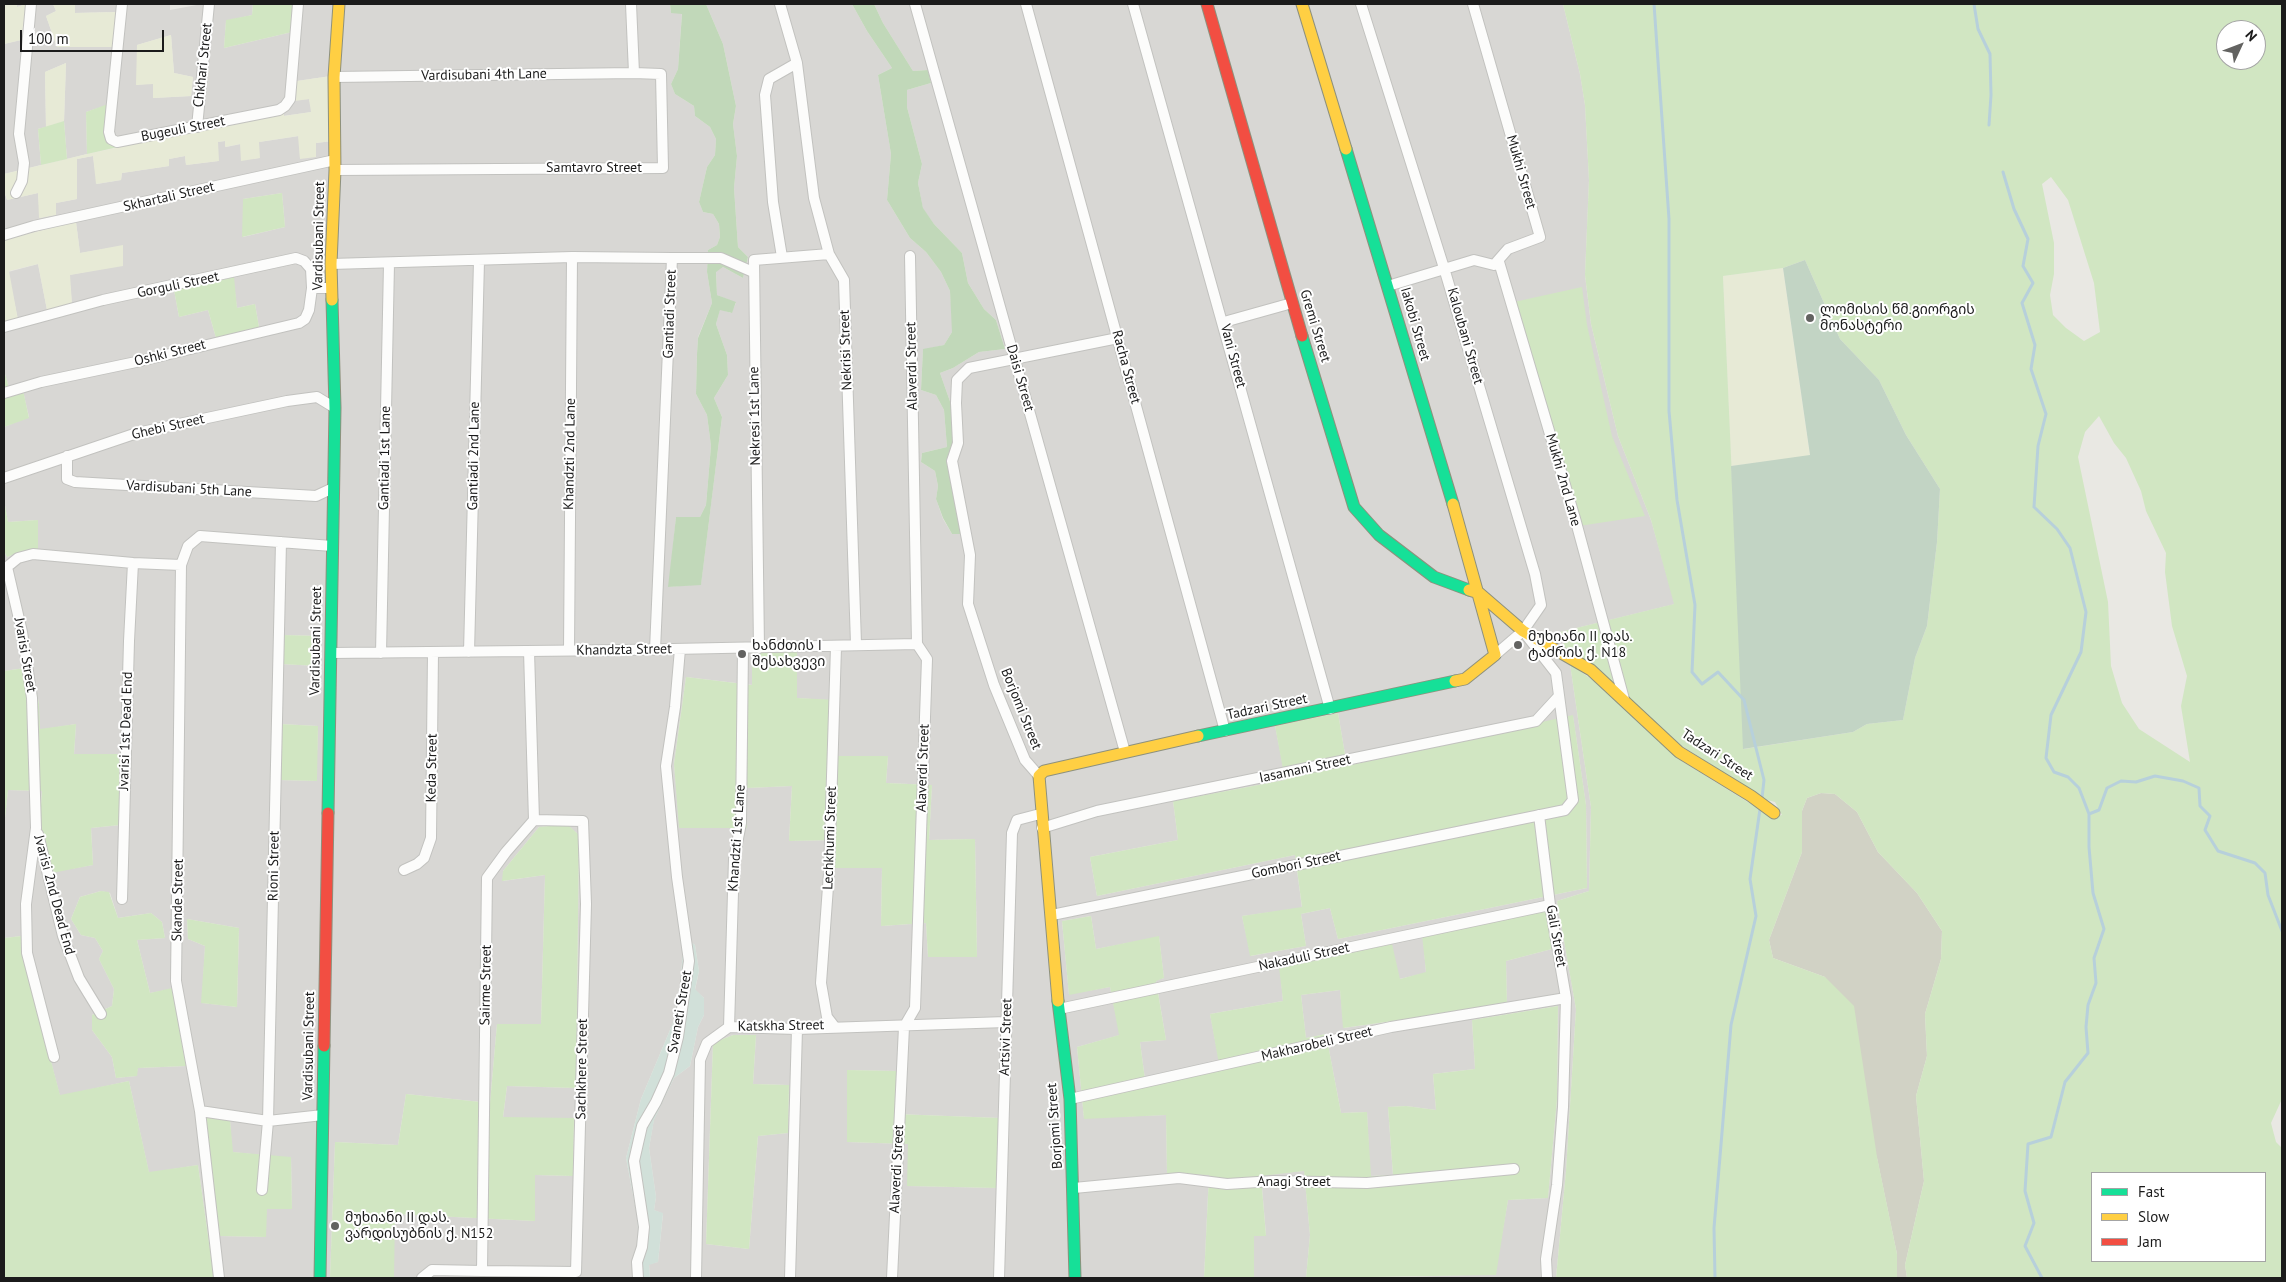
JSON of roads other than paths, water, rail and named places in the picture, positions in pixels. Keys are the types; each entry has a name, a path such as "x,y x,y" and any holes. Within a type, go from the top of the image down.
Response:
{"street":[{"path":"16,193 22,181 24,163 19,134 31,4"},
{"name":"Bugeuli Street","path":"122,4 109,132 111,139 117,142 279,110 285,106 290,99 298,4"},
{"name":"Chkhari Street","path":"197,127 209,4"},
{"name":"Vardisubani Street","path":"320,1278 335,408 331,264 335,165 334,78 339,4"},
{"path":"631,4 634,73"},
{"name":"Nekrisi Street","path":"780,4 797,63 814,198 830,254 844,280 856,644"},
{"name":"Daisi Street","path":"915,4 1125,752"},
{"name":"Racha Street","path":"1026,4 1226,730"},
{"name":"Vani Street","path":"1133,4 1224,322 1330,708"},
{"name":"Gremi Street","path":"1207,4 1292,303 1354,507 1380,535 1434,577 1479,594"},
{"name":"Iakobi Street","path":"1302,4 1388,286 1479,594 1495,655"},
{"name":"Kaloubani Street","path":"1361,4 1444,268 1536,582 1541,605 1523,631 1495,655"},
{"name":"Mukhi Street","path":"1473,4 1540,237 1508,249 1499,262"},
{"path":"782,257 773,202 765,95 769,80 797,63"},
{"name":"Vardisubani 4th Lane","path":"334,78 634,73"},
{"name":"Samtavro Street","path":"335,165 663,168 661,74 634,73"},
{"name":"Skhartali Street","path":"4,235 34,226 335,165"},
{"path":"672,258 721,258 753,272 754,260 830,254"},
{"name":"Alaverdi Street","path":"892,1278 904,1026 915,1008 927,659 917,644 910,256"},
{"name":"Gantiadi Street","path":"331,264 389,264 572,257 672,258 656,650"},
{"name":"Khandzti 2nd Lane","path":"569,650 572,257"},
{"name":"Gorguli Street","path":"4,327 103,300 296,258 304,261 311,269 312,288"},
{"path":"1388,286 1474,260 1494,265 1499,262"},
{"name":"Gantiadi 2nd Lane","path":"469,652 479,261"},
{"name":"Mukhi 2nd Lane","path":"1499,262 1576,522 1624,699"},
{"name":"Gantiadi 1st Lane","path":"381,652 389,264"},
{"name":"Nekresi 1st Lane","path":"753,272 759,648"},
{"path":"312,288 332,288"},
{"name":"Oshki Street","path":"4,393 42,382 136,362 299,323 305,319 309,310 312,288"},
{"path":"1224,322 1292,303"},
{"name":"Borjomi Street","path":"1075,1278 1074,1188 1070,1099 1059,1009 1052,915 1040,814 1039,776 1025,760 994,685 968,604 970,555 952,461 958,443 957,380 969,368 1118,338"},
{"name":"Ghebi Street","path":"4,478 138,433 287,401 317,397 335,408"},
{"name":"Vardisubani 5th Lane","path":"67,456 67,479 75,482 316,496 333,488"},
{"path":"181,565 188,546 200,536 332,546"},
{"name":"Rioni Street","path":"262,1190 268,1121 281,542"},
{"name":"Jvarisi Street","path":"54,1057 27,953 26,904 36,828 32,698 22,632 5,563 32,554 133,563 181,565"},
{"name":"Jvarisi 1st Dead End","path":"122,899 133,563"},
{"name":"Skande Street","path":"181,565 176,981 200,1111 219,1278"},
{"name":"Tadzari Street","path":"1479,594 1523,631 1591,670 1679,752 1751,796 1774,813"},
{"path":"1523,631 1556,673 1573,800 1565,810 1539,815"},
{"name":"Khandzta Street","path":"331,653 656,650 917,644"},
{"name":"Lechkhumi Street","path":"834,1026 827,1017 821,984 829,873 836,647"},
{"name":"Khandzti 1st Lane","path":"729,1027 734,859 740,823 743,648"},
{"name":"Svaneti Street","path":"638,1278 637,1262 642,1246 644,1227 634,1161 642,1126 656,1102 669,1073 678,1038 689,961 683,926 666,766 675,707 680,649"},
{"path":"528,651 534,820"},
{"name":"Keda Street","path":"404,870 417,864 424,858 431,838 433,652"},
{"name":"Tadzari Street","path":"1039,776 1044,771 1125,752 1465,679 1495,655"},
{"name":"Iasamani Street","path":"1042,828 1097,811 1536,721 1559,696"},
{"name":"Artsivi Street","path":"999,1278 1012,833 1017,820 1040,814"},
{"name":"Gali Street","path":"1539,815 1550,905 1566,998 1563,1107 1557,1185 1546,1259 1547,1278"},
{"name":"Gombori Street","path":"1052,915 1539,815"},
{"name":"Sairme Street","path":"482,1271 487,878 506,852 534,820"},
{"name":"Sachkhere Street","path":"482,1271 576,1272 586,904 583,821 534,820"},
{"name":"Jvarisi 2nd Dead End","path":"36,828 63,936 79,978 101,1014"},
{"name":"Nakaduli Street","path":"1059,1009 1550,905"},
{"name":"Makharobeli Street","path":"1070,1099 1391,1027 1566,998"},
{"name":"Katskha Street","path":"696,1278 700,1060 707,1043 729,1027 797,1029 834,1026 904,1026 1006,1022"},
{"path":"790,1278 797,1029"},
{"path":"200,1111 268,1121 323,1115"},
{"name":"Anagi Street","path":"1074,1188 1179,1178 1227,1184 1273,1181 1367,1183 1514,1169"},
{"path":"422,1278 432,1270 482,1271"}],"waterway":[{"path":"1654,4 1669,219 1669,411 1677,500 1695,605 1692,672 1702,684 1718,672 1744,700 1764,780 1762,798"},
{"path":"1974,4 1978,29 1990,54 1991,95 1989,125"},
{"path":"2003,172 2014,209 2028,239 2023,266 2033,283 2022,303 2035,345 2031,369 2046,414 2038,446 2034,507 2057,529 2070,548 2086,612 2081,652 2051,715 2046,758 2054,772 2068,777 2079,788 2089,814 2089,847 2093,893 2104,929 2094,958 2096,983 2088,1005 2086,1027 2088,1053 2065,1082 2051,1137 2028,1144 2025,1191 2034,1223 2025,1246 2042,1278"},
{"path":"2089,814 2099,810 2107,788 2121,781 2136,782 2155,776 2183,781 2199,788 2200,806 2210,816 2205,830 2218,851 2255,863 2265,873 2268,895 2282,931"},
{"path":"1715,1278 1714,1228 1731,1025 1756,916 1750,879 1760,809"}],"place":[{"name":"ლომისის წმ.გიორგის მონასტერი","path":"1810,318"},
{"name":"მუხიანი II დას. ტაძრის ქ. N18","path":"1518,645"},
{"name":"ხანძთის I შესახვევი","path":"742,654"},
{"name":"მუხიანი II დას. ვარდისუბნის ქ. N152","path":"335,1226"}]}
